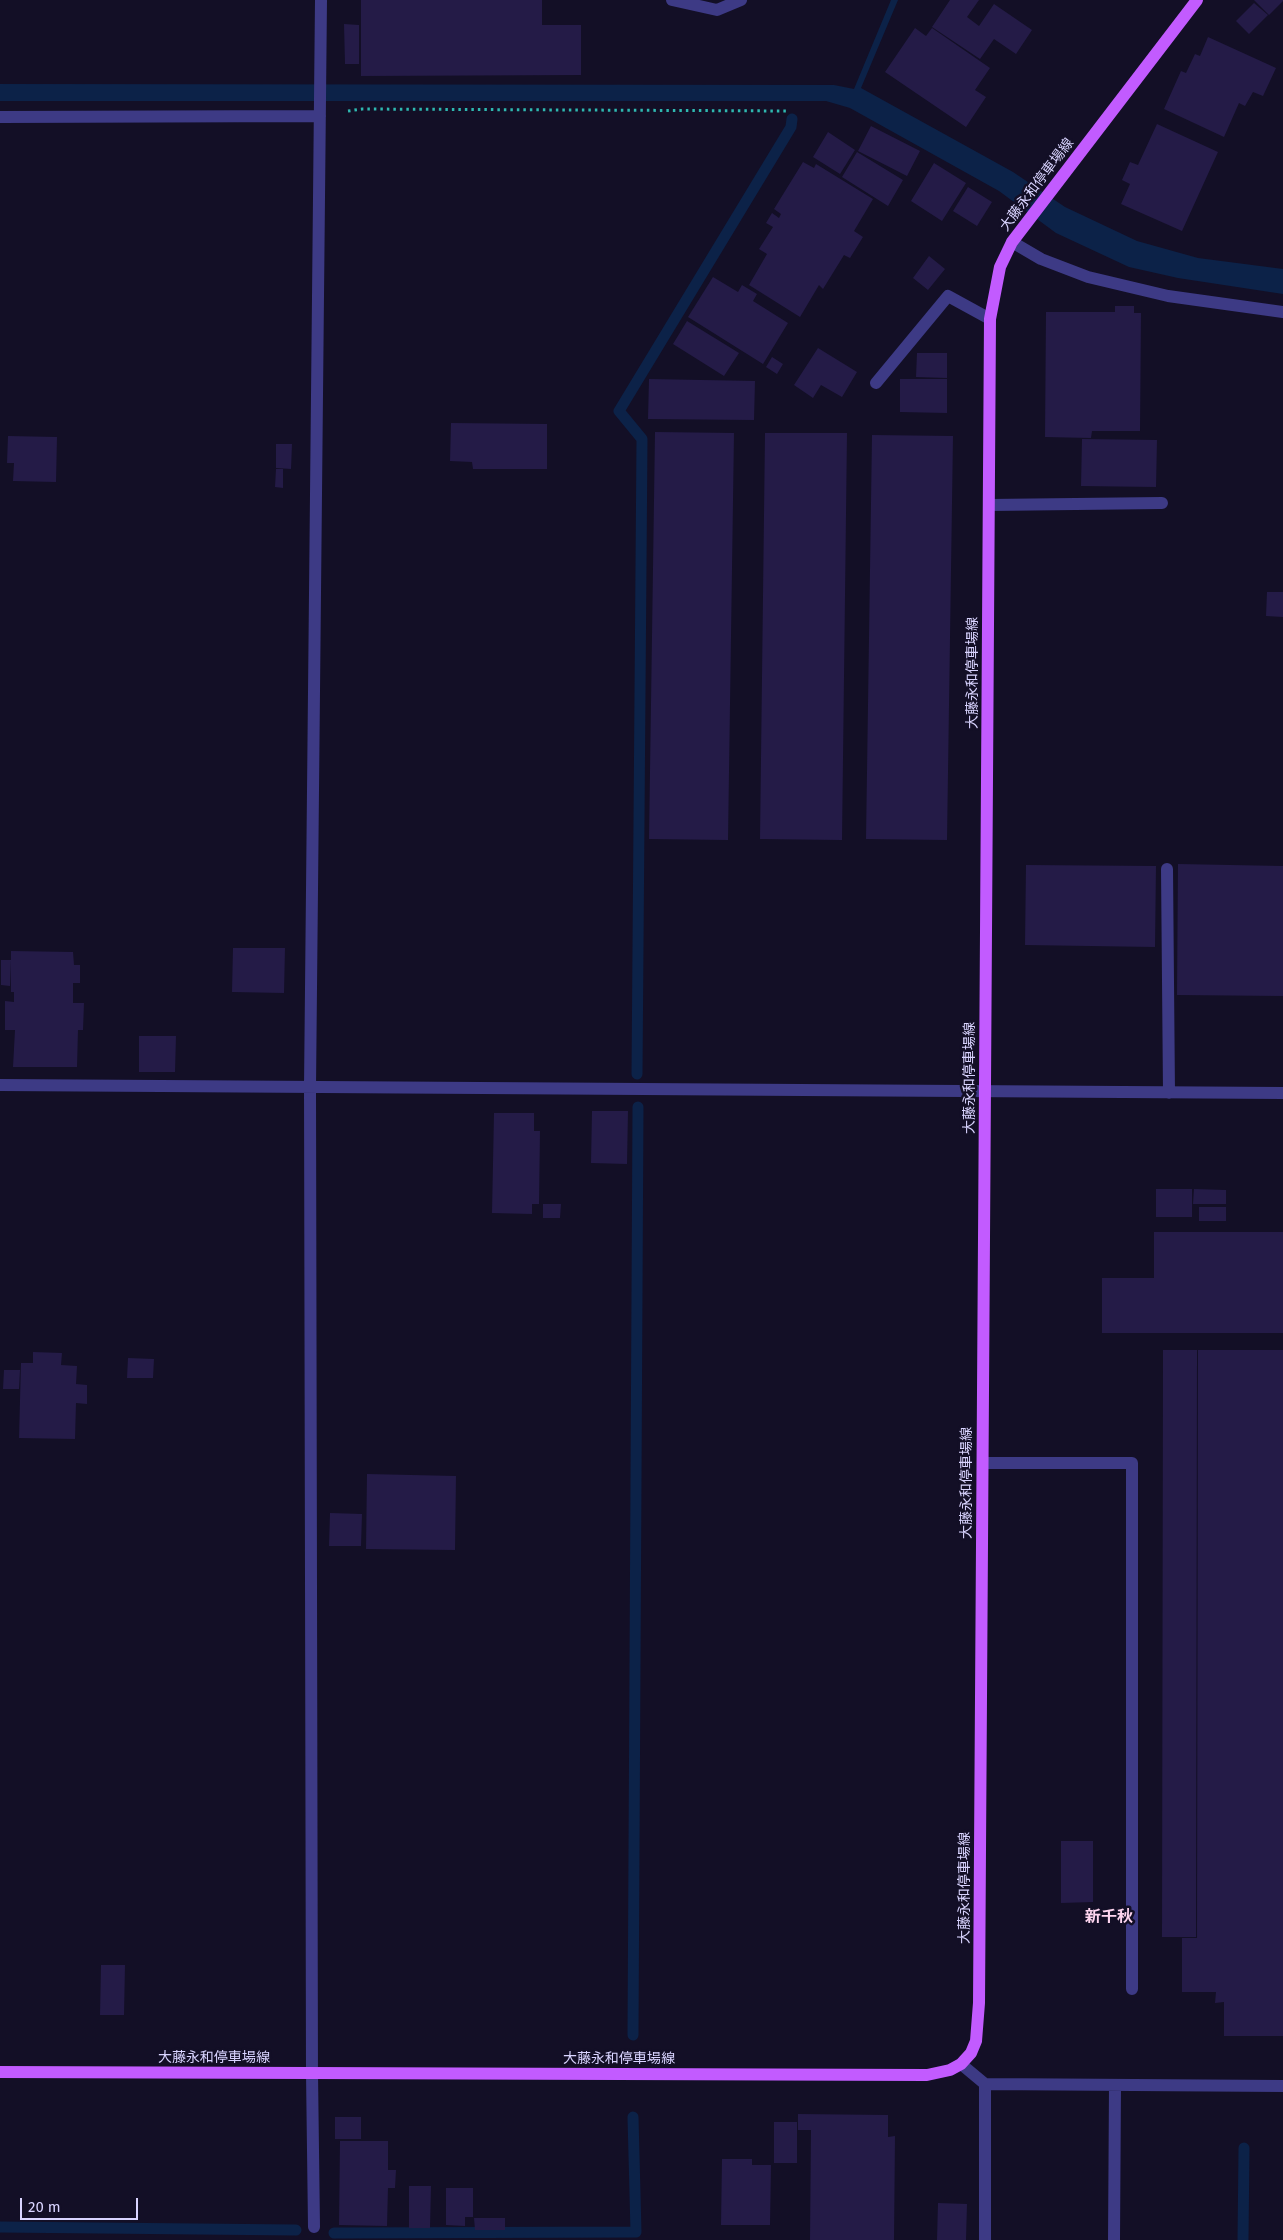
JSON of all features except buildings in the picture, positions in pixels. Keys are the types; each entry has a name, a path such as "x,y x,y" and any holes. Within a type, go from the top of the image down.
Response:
{"main road":[{"name":"大藤永和停車場線","path":"0,2072 927,2075 950,2070 962,2064 971,2053 976,2040 979,2003 990,319 1000,267 1012,242 1197,0"}],"street":[{"path":"314,2227 310,1087 321,0"},
{"path":"672,0 717,10 742,0"},
{"path":"0,117 320,110"},
{"path":"1012,242 1040,259 1088,277 1168,296 1283,312"},
{"path":"876,383 948,296 990,319"},
{"path":"989,505 1162,503"},
{"path":"1167,869 1169,1093"},
{"path":"0,1085 1283,1094"},
{"path":"983,1464 1132,1464 1132,1989"},
{"path":"962,2064 986,2084 1283,2086"},
{"path":"985,2240 986,2084"},
{"path":"1114,2240 1115,2085"}],"path":[{"path":"320,110 789,111"}],"water":[{"path":"891,0 898,0 861,88 1013,172 1065,207 1137,241 1198,258 1283,269 1283,294 1178,278 1129,267 1056,233 999,191 850,108 826,101 0,101 0,84 834,85 854,89"}],"waterway":[{"path":"637,1074 642,439 619,411 791,127 792,119"},
{"path":"633,2035 638,1107"},
{"path":"334,2233 636,2232 633,2117"},
{"path":"1243,2240 1244,2148"},
{"path":"0,2227 296,2230"}],"district":[{"name":"新千秋","path":"1109,1918"}]}
